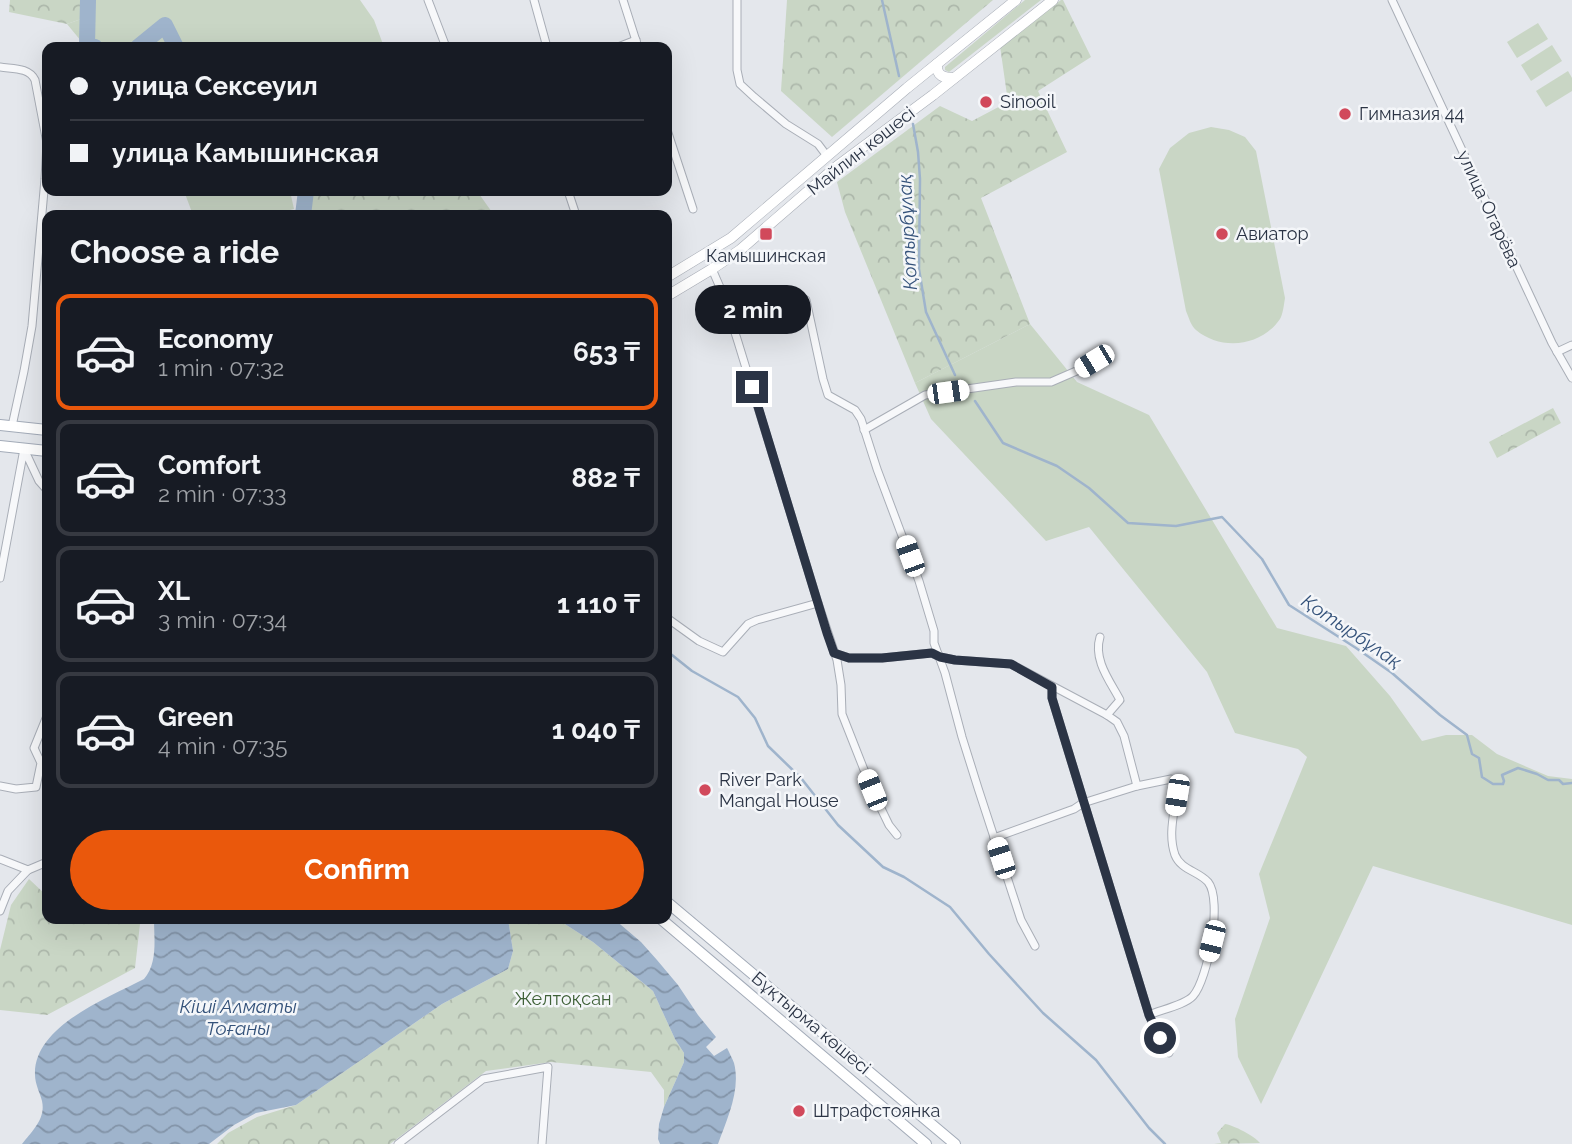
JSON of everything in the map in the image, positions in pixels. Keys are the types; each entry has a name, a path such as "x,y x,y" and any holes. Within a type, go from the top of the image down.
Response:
{"main road":[{"name":"Майлин көшесі","path":"672,274 731,238 1016,0"},
{"name":"Майлин көшесі","path":"672,293 740,250 836,167 1052,0"},
{"path":"937,64 940,75 954,78"},
{"path":"6,425 42,429"},
{"path":"0,446 42,451"},
{"name":"Бұқтырма көшесі","path":"672,906 955,1144"},
{"name":"Бұқтырма көшесі","path":"667,924 926,1144"}],"street":[{"path":"429,0 444,42"},
{"path":"534,0 546,42"},
{"path":"623,0 636,42"},
{"path":"737,0 737,70 740,84 786,124 818,144 827,156"},
{"name":"улица Огарёва","path":"1392,0 1508,251 1572,378"},
{"path":"0,67 26,71 32,75 42,120"},
{"path":"672,146 692,209"},
{"path":"6,425 24,371 32,326 43,196"},
{"path":"712,269 732,323 837,660 842,714 872,790 889,825 897,835"},
{"path":"732,323 801,298 806,300 828,395 855,410 861,419 919,581 934,631 934,643 994,838 1021,920 1035,946"},
{"path":"1557,352 1572,345"},
{"path":"864,430 925,395 1016,382 1051,382 1107,354"},
{"path":"24,449 42,484"},
{"path":"0,578 3,544 24,449"},
{"path":"672,622 699,641 723,652 748,624 818,603"},
{"path":"1100,637 1097,647 1102,666 1120,700 1107,715"},
{"path":"834,653 849,658 932,653 940,657 1011,664 1116,722 1124,736 1137,786"},
{"path":"1052,687 1052,698 1083,803 1149,1015 1169,1053"},
{"path":"0,786 16,789 36,787 41,763 34,748 42,728"},
{"path":"994,838 1074,809 1083,803 1137,786 1171,779 1177,786 1171,834 1175,856 1181,865 1208,882 1215,905 1212,941 1201,983 1195,994 1149,1015"},
{"path":"0,859 28,870"},
{"path":"0,911 9,891 28,870 42,864"},
{"path":"398,1144 483,1079 548,1067 542,1144"}],"green space":[{"path":"10,0 84,0 87,17 67,24 9,12"},
{"path":"84,0 360,0 374,20 382,42 82,42 67,24 87,17"},
{"path":"787,0 993,0 832,137 781,91"},
{"path":"1025,0 1041,0 949,72 945,70 945,67"},
{"path":"1061,0 1091,57 1038,91 1067,152 981,198 1030,324 915,383 845,212 837,182 940,106 972,121 1008,102 1000,46"},
{"path":"1538,23 1548,39 1517,58 1507,42"},
{"path":"1552,45 1562,61 1531,81 1521,65"},
{"path":"1568,71 1572,78 1572,91 1546,107 1536,91"},
{"name":"Авиатор","path":"1211,127 1229,130 1245,137 1256,151 1285,298 1281,317 1272,328 1252,340 1240,343 1206,337 1190,322 1159,169 1170,148 1189,133"},
{"path":"186,196 291,196 294,209 290,210 191,210"},
{"path":"298,196 481,196 490,210 296,210 299,204"},
{"path":"1030,324 1077,382 1149,415 1277,628 1346,646 1390,696 1422,741 1446,735 1472,735 1497,754 1548,776 1572,779 1572,925 1373,866 1261,1104 1238,1057 1235,1019 1270,918 1259,874 1307,757 1298,749 1235,733 1207,672 1089,527 1046,541 931,419 915,383"},
{"path":"1553,408 1561,423 1497,458 1489,442"},
{"path":"29,879 42,891 42,924 140,924 135,968 47,1015 0,1010 0,950 11,905"},
{"name":"Желтоқсан","path":"509,924 565,924 593,942 653,991 684,1053 684,1062 664,1107 664,1090 651,1072 551,1062 486,1071 390,1144 217,1144 228,1133 257,1117 296,1105 442,1004 508,969 513,951"},
{"path":"1225,1124 1244,1131 1260,1143 1214,1144 1221,1143 1217,1133"}],"water":[{"name":"Кіші Алматы Тоғаны","path":"154,924 509,924 513,951 508,969 442,1004 296,1105 256,1113 209,1144 22,1144 42,1113 42,1101 35,1075 38,1058 46,1042 75,1016 144,979 151,966 155,943"},
{"path":"565,924 620,924 657,960 716,1037 706,1047 714,1056 727,1048 734,1063 736,1084 718,1144 660,1144 659,1124 684,1062 684,1053 653,991 593,942"}],"waterway":[{"path":"87,42 88,0"},
{"name":"Қотырбұлақ","path":"882,0 899,76"},
{"path":"144,42 165,25 174,42"},
{"name":"Қотырбұлақ","path":"913,124 920,179 919,269 926,312 955,375"},
{"path":"304,210 305,196"},
{"name":"Қотырбұлақ","path":"975,401 1003,443 1057,466 1089,488 1128,523 1176,526 1222,517 1262,559 1289,605 1392,673 1467,735 1472,754 1479,758 1482,777 1493,784 1503,784 1502,775 1518,768 1548,780 1559,780 1563,784 1572,783"},
{"path":"672,655 692,671 738,697 755,718 768,746 801,778 838,825 883,867 904,877 950,907 1043,1013 1096,1060 1149,1128 1165,1144"}],"place":[{"name":"Sinooil","path":"986,102"},
{"name":"Гимназия 44","path":"1345,114"},
{"name":"Камышинская","path":"766,234"},
{"name":"Авиатор","path":"1222,234"},
{"name":"River Park Mangal House","path":"705,790"},
{"name":"Штрафстоянка","path":"799,1111"}],"route":[{"path":"752,387 834,653 849,658 882,658 932,653 955,660 1011,664 1052,687 1052,698 1106,878 1149,1015 1160,1038"}]}
